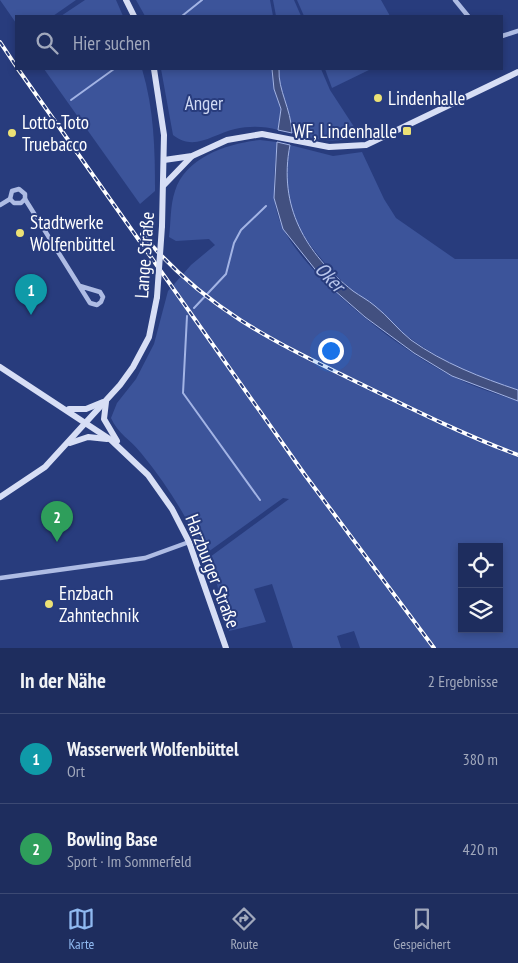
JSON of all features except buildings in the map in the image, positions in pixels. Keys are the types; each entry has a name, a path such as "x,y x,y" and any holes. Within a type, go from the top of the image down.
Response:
{"main road":[{"path":"126,0 134,15"},
{"name":"Lange Straße","path":"0,497 45,467 67,444 134,367 150,337 157,297 164,185 162,112 154,70"},
{"path":"164,160 192,156 227,140 262,134 329,147 357,146 378,140 518,72"},
{"path":"164,185 192,156"},
{"name":"Harzburger Straße","path":"0,367 87,422 111,440 120,447 162,493 189,542 226,648"},
{"path":"67,409 86,409 106,401 104,419 120,447"},
{"path":"67,444 88,437 100,437 111,440"}],"street":[{"path":"455,0 467,15"},
{"path":"503,36 518,31"},
{"path":"0,204 10,199 12,191 19,189 25,194 25,198 90,303 97,305 101,302 100,292 80,286"},
{"path":"10,199 17,204 25,198"},
{"path":"0,578 145,558 189,542"}],"green space":[{"path":"0,0 76,0 54,15 15,15 15,22"},
{"path":"85,0 116,0 123,15 62,15"},
{"path":"136,0 270,0 273,15 144,15"},
{"path":"273,0 294,0 301,15 276,15"},
{"path":"297,0 381,0 389,15 304,15"},
{"path":"45,70 142,70 151,114 155,191 140,204"},
{"name":"Anger","path":"161,70 273,70 274,89 281,109 278,130 246,127 227,131 196,142 181,140 173,135"},
{"path":"279,70 321,70 330,90 360,136 341,140 326,140 292,133"},
{"path":"325,70 369,70 332,88"},
{"path":"260,140 277,142 274,197 283,228 295,248 313,269 359,313 409,351 433,366 469,384 518,401 518,648 360,648 354,631 337,636 341,648 293,648 272,584 254,589 266,622 229,631 210,557 289,499 283,498 208,552 203,551 183,513 159,476 121,433 111,418 117,403 136,379 154,344 168,291 191,265 215,245 209,239 176,241 169,237 172,202 180,179 198,161 222,148"},
{"path":"290,145 333,156 362,152 384,199 396,218 455,259 518,259 518,390 462,369 425,348 380,315 336,275 317,254 302,233 289,205 286,179"}],"water":[{"path":"272,70 279,70 280,85 292,133 278,130 281,109 274,89"},
{"name":"Oker","path":"277,142 290,145 287,167 288,188 292,208 299,227 321,261 353,291 380,310 411,340 436,356 463,369 518,390 518,401 452,376 414,353 365,317 326,283 283,229 274,198"}],"waterway":[{"path":"183,15 202,0"},
{"path":"71,100 113,70"},
{"path":"194,308 226,274 234,243 241,230 266,206"},
{"path":"187,316 183,393 260,500"}],"railway":[{"path":"0,42 15,64"},
{"path":"19,70 305,475 434,648"},
{"path":"142,234 193,285 219,306 247,324 306,357 406,406 461,432 518,455"}],"place":[{"name":"Lindenhalle","path":"378,98"},
{"name":"WF, Lindenhalle","path":"407,131"},
{"name":"Lotto-Toto Truebacco","path":"12,133"},
{"name":"Stadtwerke Wolfenbüttel","path":"20,233"},
{"name":"Wasserwerk Wolfenbüttel","path":"31,315"},
{"name":"Bowling Base","path":"57,542"},
{"name":"Enzbach Zahntechnik","path":"49,604"}]}
